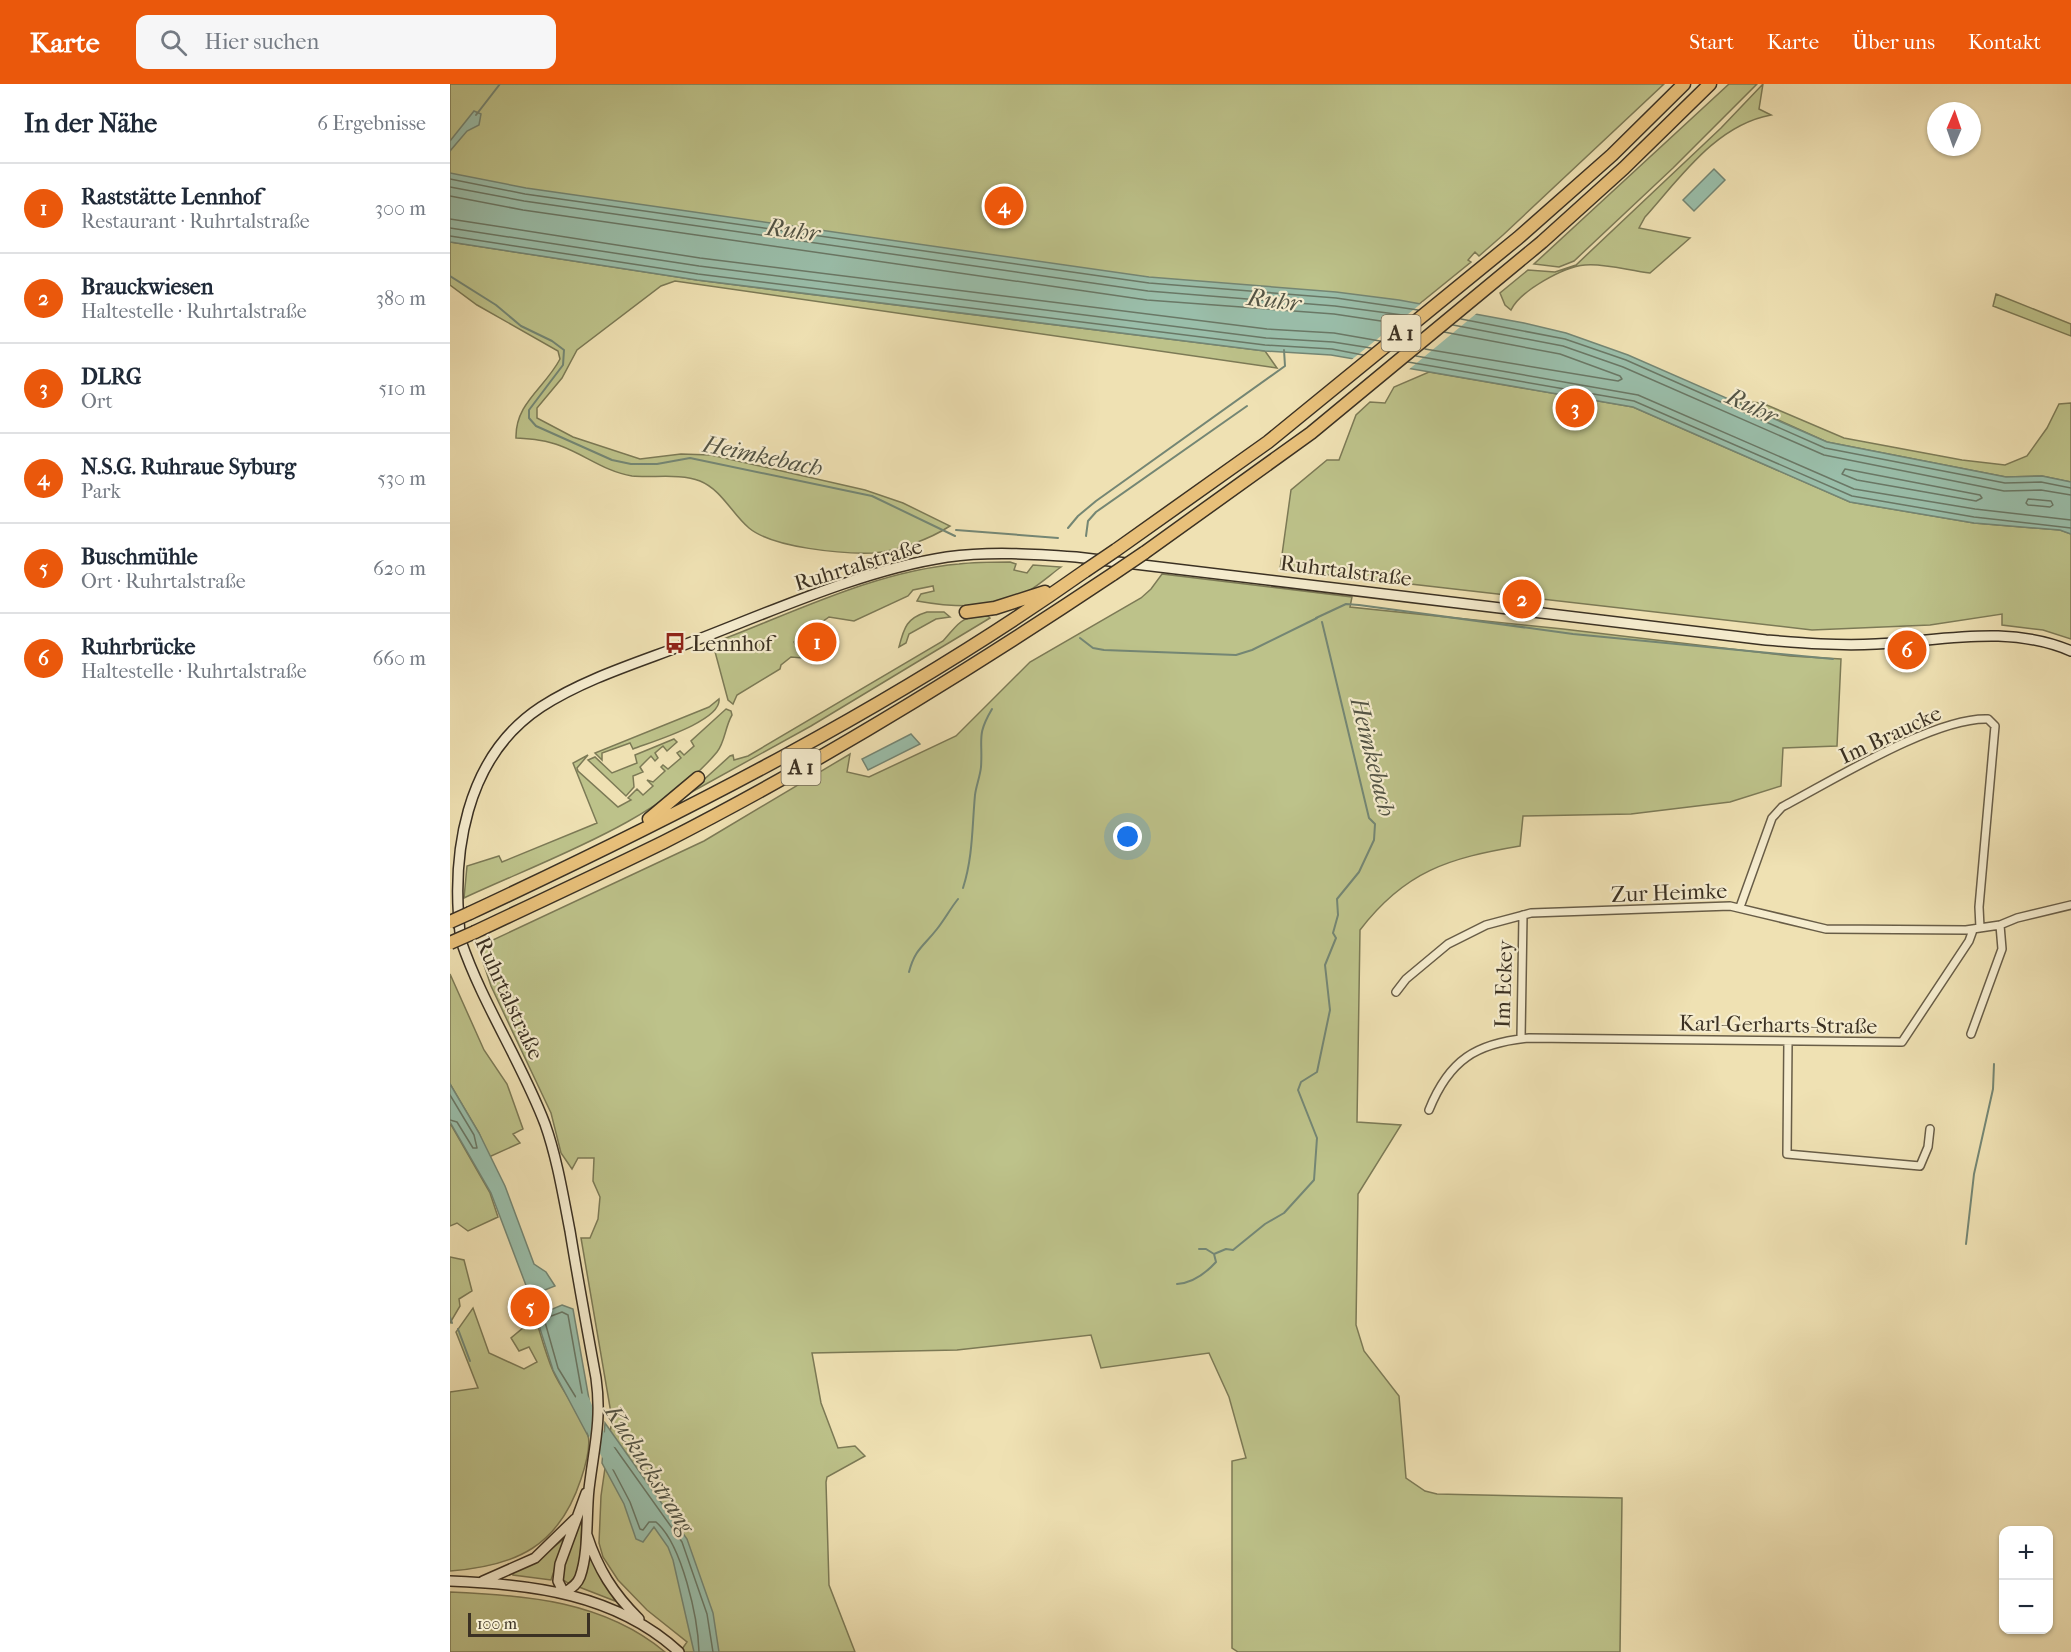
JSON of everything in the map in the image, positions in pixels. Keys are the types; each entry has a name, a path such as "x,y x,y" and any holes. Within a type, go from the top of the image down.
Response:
{"highway":[{"name":"A 1","path":"450,922 595,855 810,741 935,667 1063,586 1284,429 1518,238 1611,155 1684,84"},
{"name":"A 1","path":"450,943 646,851 778,781 940,687 1144,553 1311,433 1542,242 1624,168 1710,84"},
{"path":"966,612 995,608 1063,586"},
{"path":"595,855 658,813 698,778"}],"main road":[{"name":"Ruhrtalstraße","path":"589,1487 575,1519 558,1570 558,1581 564,1593 575,1585 580,1576 589,1487 593,1470 598,1403 566,1212 547,1129 529,1085 487,1005 467,957 456,924 451,877 453,841 472,784 500,744 521,723 563,695 650,658 874,575 928,561 1004,553 1076,557 1766,640 1860,645 1996,635 2029,638 2071,651"},
{"path":"481,1582 535,1558 575,1519"},
{"path":"586,1530 598,1566 609,1586 647,1627 679,1652"},
{"path":"450,1581 481,1582 564,1593 613,1610 647,1627"}],"street":[{"name":"Im Braucke","path":"1740,907 1772,818 1782,807 1918,736 1952,724 1988,719 1995,726 1976,929"},
{"name":"Zur Heimke","path":"1396,992 1406,979 1448,944 1486,924 1523,915 1719,905 1740,907 1826,928 1976,929 2001,925 2017,918 2071,905"},
{"name":"Im Eckey","path":"1429,1110 1445,1077 1457,1064 1480,1048 1521,1038 1523,915"},
{"path":"1971,1034 2002,949 2001,925"},
{"name":"Karl-Gerharts-Straße","path":"1521,1038 1902,1042 1976,929"},
{"path":"1788,1041 1787,1154 1920,1166 1928,1147 1930,1129"}],"green space":[{"path":"450,84 1664,84 1503,235 1479,256 1475,252 1468,260 1471,262 1397,322 450,194"},
{"path":"1729,84 1757,84 1673,168 1574,261 1559,267 1534,264"},
{"path":"1763,84 1759,109 1771,115 1751,121 1716,141 1700,155 1645,217 1639,228 1690,238 1650,273 1601,265 1585,265 1565,270 1543,281 1523,295 1511,310 1505,305 1500,293 1528,270 1555,272 1576,265 1721,128"},
{"path":"450,242 697,280 1265,351 1277,368 675,281 661,286 577,350 562,378 537,408 537,418 573,437 640,459 681,454 711,455 865,490 903,503 950,526 913,544 883,552 844,552 809,548 760,535 743,522 715,490 700,481 684,477 622,474 556,444 516,438 520,415 560,359 558,351 477,305 450,285"},
{"path":"1996,294 2071,324 2071,336 1993,306"},
{"path":"1429,372 1633,407 1850,502 1974,523 2060,530 2071,534 2071,639 2043,630 2002,625 2002,614 1930,625 1812,630 1280,569 1291,490 1327,460 1339,460 1356,415 1370,402 1385,403 1394,387"},
{"path":"1736,401 1762,403 1844,438 1962,460 2005,465 2027,456 2047,428 2059,404 2071,403 2071,482 2042,476 2006,477 1827,442"},
{"path":"978,562 1016,564 1014,570 1027,573 1033,565 1061,567 1027,592 1002,602 959,606 917,601 921,594 934,591 933,586 913,590 908,596 854,621 829,617 794,642 802,658 791,657 781,665 780,669 737,695 733,704 728,700 714,648 721,640 868,583 928,568"},
{"path":"1162,574 1352,597 1350,607 1790,656 1841,659 1837,746 1783,748 1781,786 1730,802 1631,814 1523,816 1520,846 1471,856 1430,870 1394,894 1360,930 1357,1122 1401,1125 1358,1194 1356,1325 1364,1351 1399,1396 1406,1478 1425,1491 1437,1494 1622,1498 1620,1652 1238,1652 1232,1648 1232,1461 1246,1458 1229,1397 1209,1353 1101,1368 1091,1335 957,1350 812,1353 821,1403 838,1448 855,1446 865,1456 827,1477 826,1482 829,1585 855,1652 680,1652 687,1642 647,1610 618,1580 603,1557 599,1543 601,1496 612,1419 581,1238 590,1238 598,1219 600,1197 593,1181 594,1158 578,1158 572,1169 561,1153 551,1113 491,986 478,947 704,841 850,754 847,772 869,777 956,736 1030,662 1141,598"},
{"path":"927,612 944,612 950,617 936,619 909,634 906,643 899,647 907,624 915,617"},
{"path":"988,616 990,618 811,726 688,794 730,756 733,755 734,760 748,756 943,641 961,621"},
{"path":"719,699 717,707 709,715 684,730 633,749 630,743 602,753 602,760 595,753 709,707"},
{"path":"726,709 731,711 732,715 717,752 693,777 665,799 600,837 464,898 467,866 499,856 502,862 597,823 573,763 588,755 577,768 578,771 618,807 631,800 628,798 637,789 643,795 653,786 647,780 653,782 665,771 661,767 663,765 668,769 681,758 677,753 680,751 684,755 694,746 691,741"},
{"path":"674,739 677,742 667,751 663,746 655,753 658,758 655,761 651,756 640,767 643,772 633,776 634,787 626,796 588,760 595,757 612,773 637,763 635,755"},
{"path":"450,974 484,1050 507,1084 523,1129 513,1134 520,1143 489,1157 479,1133 450,1084"},
{"path":"450,1123 490,1193 498,1217 468,1231 457,1223 450,1226"},
{"path":"450,1257 464,1260 472,1291 459,1299 460,1306 450,1323"},
{"path":"473,1308 489,1353 524,1369 537,1362 529,1347 519,1351 511,1338 523,1328 537,1323 553,1371 585,1427 589,1445 584,1469 572,1502 561,1521 548,1536 532,1548 496,1564 450,1571 450,1392 478,1388 456,1332"},
{"path":"580,1522 582,1523 580,1562 574,1581 568,1583 562,1579 561,1573"},
{"path":"565,1538 551,1580 513,1575 513,1572 536,1561"},
{"path":"590,1554 615,1601 579,1587"},
{"path":"450,1592 507,1595 590,1611 641,1635 665,1652 450,1652"}],"water":[{"path":"474,111 481,114 479,125 467,131 450,151 450,141"},
{"path":"1714,169 1725,180 1694,211 1683,200"},
{"name":"Ruhr","path":"450,173 526,188 1149,277 1336,292 1399,300 1524,323 1566,333 1628,355 1827,442 2006,477 2042,476 2071,482 2071,534 2060,530 1974,523 1850,502 1633,407 1331,355 1265,351 697,280 450,242"},
{"path":"911,734 920,744 868,770 862,759"},
{"path":"450,1084 479,1133 505,1186 534,1264 546,1272 555,1286 530,1296 491,1193 450,1122"},
{"path":"562,1305 573,1309 589,1399 588,1436 553,1370 536,1316"},
{"path":"605,1423 687,1539 713,1613 719,1652 694,1652 673,1560 668,1547 654,1527 643,1542 636,1539 624,1504 602,1463"}],"pier":[{"path":"1423,302 1477,313 1407,371 1350,361"}],"waterway":[{"path":"476,115 500,84"},
{"name":"Heimkebach","path":"450,276 496,305 521,326 552,341 564,350 563,365 529,410 529,418 536,426 612,460 631,464 657,464 690,458 872,496 955,536"},
{"path":"1068,528 1096,501 1285,366 1284,350"},
{"path":"1086,536 1088,521 1096,512 1247,406"},
{"path":"956,530 1058,538"},
{"path":"1316,618 1346,604 1359,605 1573,634 1833,659"},
{"name":"Heimkebach","path":"1080,638 1093,648 1104,650 1236,655 1252,650 1317,618"},
{"name":"Heimkebach","path":"1214,1254 1226,1249 1233,1250 1265,1224 1284,1213 1314,1180 1317,1138 1298,1090 1301,1082 1317,1072 1330,1010 1325,965 1336,938 1333,933 1338,915 1337,899 1359,872 1374,840 1375,824 1369,818 1322,622"},
{"path":"963,888 970,853 975,795 981,767 981,738 992,709"},
{"path":"909,972 917,953 958,899"},
{"path":"1966,1244 1974,1174 1993,1089 1994,1064"},
{"path":"1177,1284 1198,1277 1216,1262 1214,1254 1206,1249 1199,1249"},
{"path":"450,1317 452,1323"},
{"path":"458,1329 470,1361"},
{"name":"Kuckuckstrang","path":"582,1401 596,1433 614,1462"}],"place":[{"name":"N.S.G. Ruhraue Syburg","path":"1004,206"},
{"name":"DLRG","path":"1575,408"},
{"name":"Brauckwiesen","path":"1522,599"},
{"name":"Raststätte Lennhof","path":"817,642"},
{"name":"Lennhof","path":"675,643"},
{"name":"Ruhrbrücke","path":"1907,650"},
{"name":"Buschmühle","path":"530,1307"}]}
